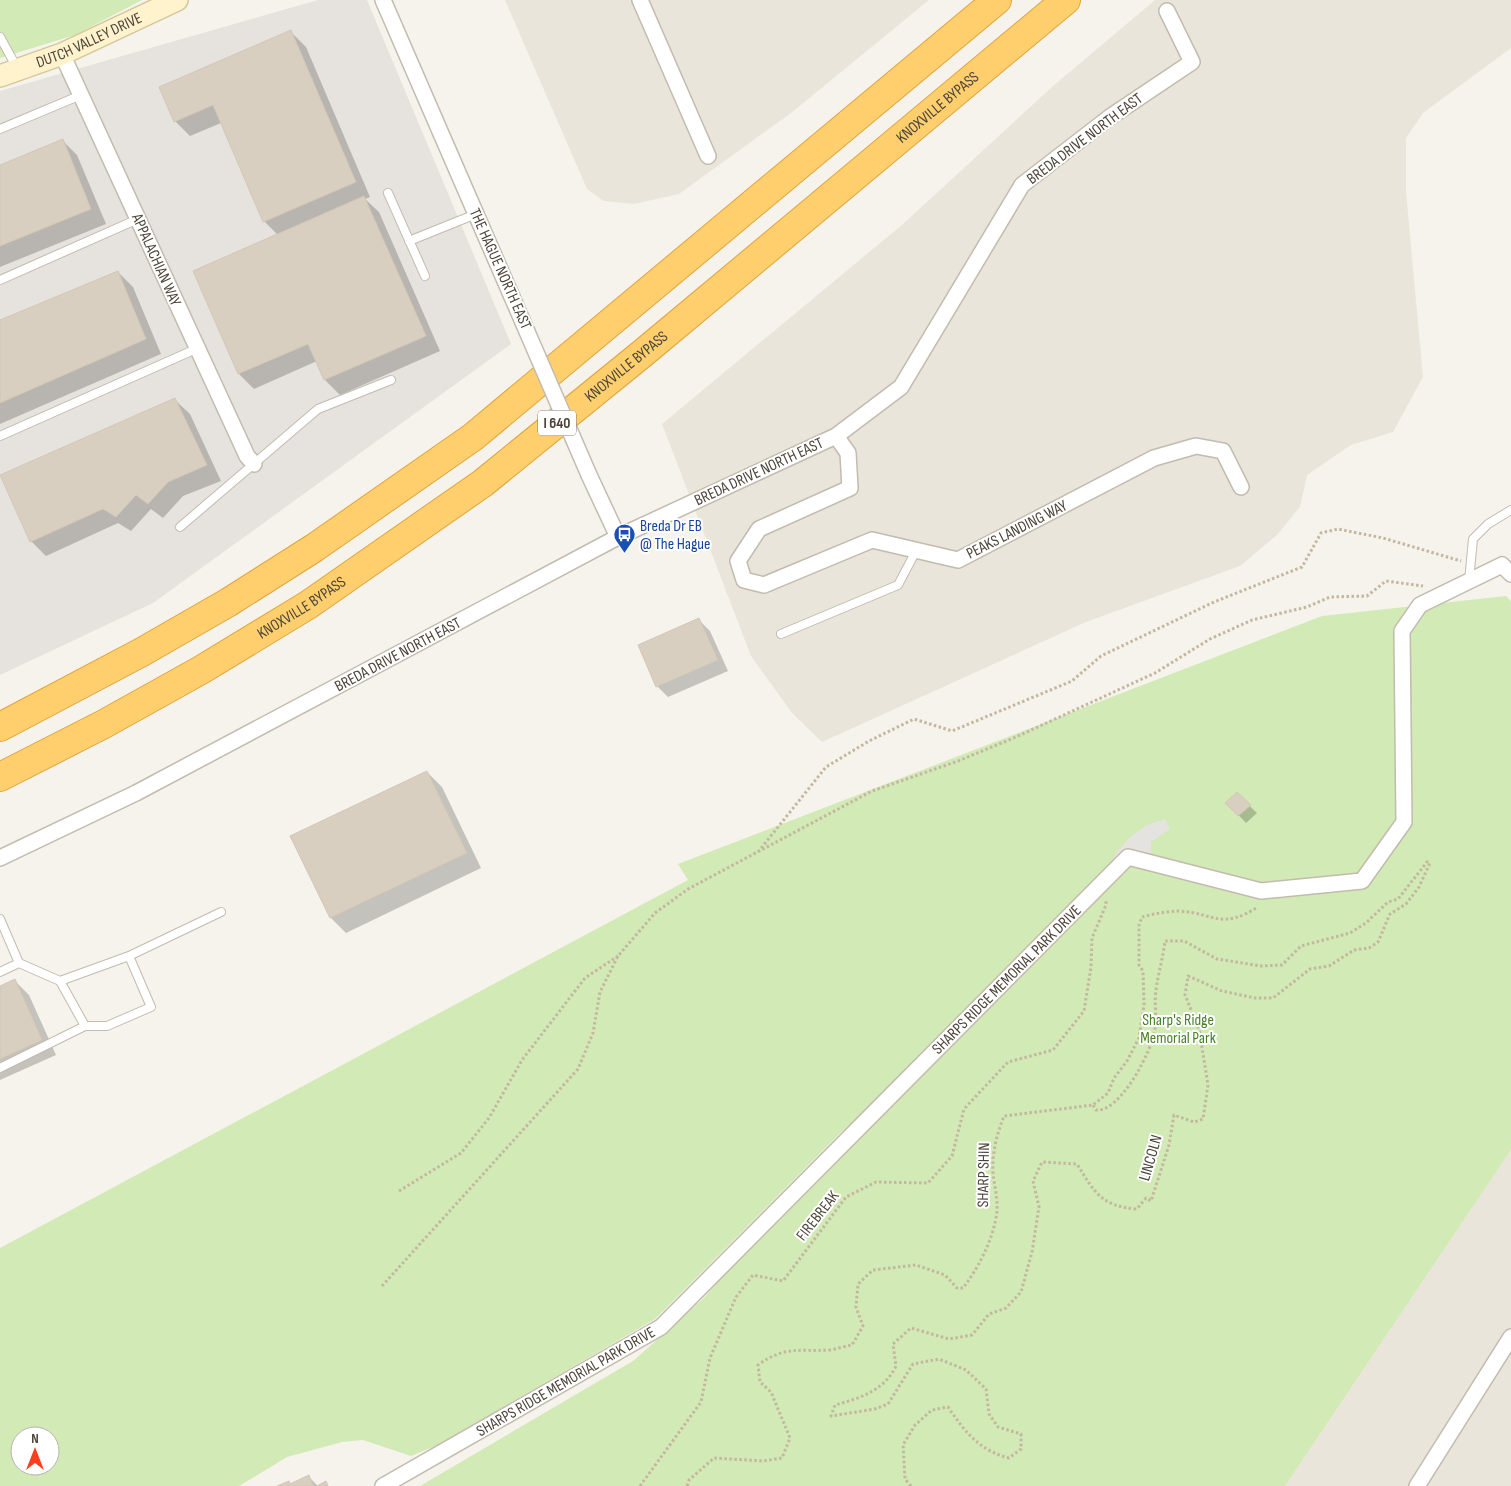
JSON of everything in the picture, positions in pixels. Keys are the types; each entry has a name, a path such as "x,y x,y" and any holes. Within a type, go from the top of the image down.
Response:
{"highway":[{"name":"I 640","path":"0,727 142,652 229,602 314,548 472,437 997,0"},
{"name":"KNOXVILLE BYPASS","path":"0,777 104,724 201,670 308,605 483,483 1066,0"}],"street":[{"name":"DUTCH VALLEY DRIVE","path":"9,73 62,54 177,0"},
{"name":"THE HAGUE NORTH EAST","path":"383,0 618,538"},
{"path":"640,0 708,156"},
{"name":"BREDA DRIVE NORTH EAST","path":"0,858 136,792 618,538 836,436 901,387 1022,185 1110,117 1192,62 1167,11"},
{"name":"APPALACHIAN WAY","path":"62,54 196,349 247,456 254,464"},
{"name":"PEAKS LANDING WAY","path":"836,436 848,453 850,488 759,529 738,561 744,580 764,585 872,540 958,560 1005,538 1154,458 1196,446 1223,451 1241,487"},
{"name":"SHARPS RIDGE MEMORIAL PARK DRIVE","path":"383,1486 661,1327 1128,858 1261,892 1362,881 1404,822 1402,631 1420,606 1502,565 1511,574"},
{"path":"1417,1486 1511,1337"}],"lane":[{"path":"0,37 9,73"},
{"path":"0,129 81,95"},
{"path":"388,193 425,276"},
{"path":"409,241 476,214"},
{"path":"0,280 138,219"},
{"path":"0,436 196,349"},
{"path":"180,527 318,409 391,380"},
{"path":"1469,581 1473,539 1488,524 1511,510"},
{"path":"781,634 898,585 916,551"},
{"path":"60,982 129,956 221,912"},
{"path":"0,919 19,963 60,982 85,1026"},
{"path":"0,1068 85,1026 107,1026 151,1007 129,956"},
{"path":"0,972 19,963"}],"path":[{"path":"757,854 826,767 869,741 914,719 952,731 1072,681 1101,656 1214,602 1302,567 1321,533 1338,529 1383,538 1464,562"},
{"path":"382,1286 578,1069 593,1033 600,992 618,956 655,913 688,889 757,854 872,791 958,761 1025,733 1155,673 1210,639 1252,620 1307,607 1330,597 1367,596 1386,581 1451,590"},
{"name":"LINCOLN","path":"911,1486 905,1479 903,1445 915,1425 932,1410 948,1407 962,1428 981,1447 994,1454 1009,1458 1021,1449 1021,1434 998,1427 989,1414 986,1389 966,1370 939,1359 913,1364 888,1404 875,1409 831,1416 835,1405 867,1394 884,1384 896,1366 893,1344 912,1328 950,1339 972,1335 989,1314 1006,1308 1022,1292 1033,1245 1039,1207 1033,1181 1042,1162 1077,1164 1097,1196 1108,1203 1137,1209 1146,1198 1151,1201 1169,1145 1174,1115 1194,1122 1203,1119 1208,1085 1199,1029 1185,995 1188,976 1222,991 1255,998 1273,998 1310,969 1329,966 1354,950 1369,948 1378,942 1390,914 1406,904 1419,887 1430,863 1427,862 1398,899 1388,902 1366,923 1350,933 1301,946 1282,965 1261,966 1217,959 1184,941 1165,941 1156,988 1156,1028 1145,1060 1115,1104 1101,1111 1096,1110 1093,1106"},
{"name":"FIREBREAK","path":"640,1486 701,1402 710,1358 736,1297 753,1275 783,1281 846,1197 876,1182 928,1183 952,1156 964,1109 1008,1062 1053,1050 1084,1011 1091,967 1092,938 1106,905 1105,881"},
{"path":"1093,1106 1108,1094 1114,1078 1127,1061 1139,1038 1144,1005 1142,971 1139,965 1138,926 1142,917 1181,911 1214,920 1231,920 1244,916 1258,906 1261,892"},
{"path":"399,1190 461,1153 489,1118 522,1060 585,978 618,956"},
{"name":"SHARP SHIN","path":"688,1486 689,1480 714,1458 762,1461 782,1458 790,1438 771,1392 760,1382 758,1365 770,1357 799,1348 830,1350 852,1345 863,1326 856,1307 858,1284 874,1270 916,1265 945,1275 957,1288 963,1288 973,1276 987,1246 997,1210 993,1171 996,1137 1004,1116 1093,1106"}],"shaded area":[{"path":"318,0 367,0 511,344 153,603 0,675 0,91"},
{"path":"505,0 929,0 791,113 679,194 634,204 604,201 587,189"},
{"path":"1155,0 1511,0 1511,48 1423,113 1406,138 1406,191 1423,377 1393,432 1351,445 1307,475 1300,507 1277,535 1240,566 1086,622 822,742 792,713 751,656 662,424 903,224 1053,86"},
{"path":"1165,819 1170,829 1151,842 1151,853 1133,853 1112,861 1129,838 1145,826"},
{"path":"1511,1150 1511,1486 1285,1486"}],"green space":[{"path":"0,0 142,0 75,35 0,58"},
{"name":"Sharp's Ridge Memorial Park","path":"1506,596 1511,601 1511,1150 1285,1486 420,1486 633,1361 704,1298 849,1124 655,1319 440,1444 411,1456 363,1440 342,1442 287,1457 239,1486 0,1486 0,1248 688,880 678,864 1322,616"}],"building":[{"path":"291,30 356,182 263,222 213,105 174,122 159,87"},
{"path":"63,139 91,209 0,246 0,165"},
{"path":"364,196 426,336 324,380 308,344 238,374 193,271"},
{"path":"118,271 146,339 0,403 0,320"},
{"path":"175,398 207,465 168,482 148,504 136,495 116,517 103,509 30,542 0,475"},
{"path":"699,618 718,660 656,687 638,645"},
{"path":"427,771 467,853 330,918 290,836"},
{"path":"1237,792 1251,805 1238,816 1225,803"},
{"path":"15,979 42,1040 0,1059 0,986"},
{"path":"309,1475 313,1486 277,1486 289,1481 290,1484"},
{"path":"326,1481 328,1486 317,1486"}],"place":[{"name":"Breda Dr EB @ The Hague","path":"624,554"}]}
